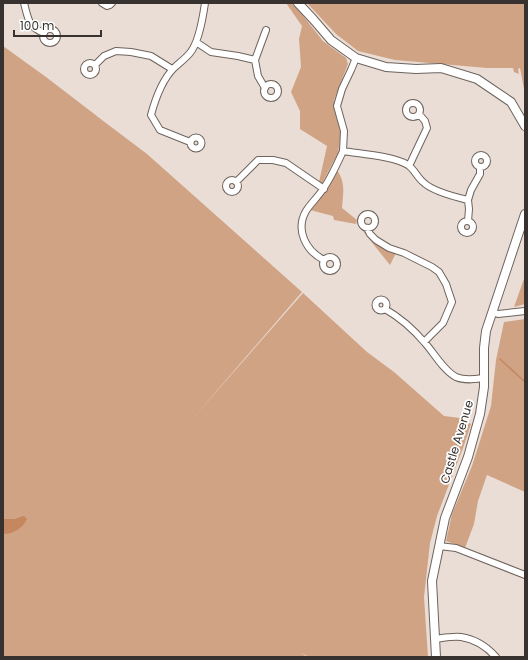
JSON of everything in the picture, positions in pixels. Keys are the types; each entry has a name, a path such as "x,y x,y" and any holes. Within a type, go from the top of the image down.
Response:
{"street":[{"path":"24,3 28,20 38,30 44,33"},
{"path":"102,3 107,6 112,3"},
{"path":"190,142 160,130 151,115 154,103 162,85 172,69 190,53 196,42 205,3"},
{"path":"298,3 314,19 331,40 356,58 386,67 416,69 441,68 477,79 511,102 525,126"},
{"path":"265,88 258,76 255,60 266,30"},
{"path":"196,42 211,52 255,60"},
{"path":"95,65 104,56 116,51 124,51 151,56 172,69"},
{"path":"324,260 319,258 309,248 302,237 302,223 306,212 324,189 343,151 344,131 337,106 342,89 356,58"},
{"path":"409,166 427,128 425,121 419,114"},
{"path":"343,151 392,159 409,166 423,182 439,191 468,200"},
{"path":"236,182 258,160 274,160 286,163 324,189"},
{"path":"468,221 470,210 468,200 471,190 480,174 480,167"},
{"name":"Castle Avenue","path":"436,657 432,580 445,518 468,458 478,424 484,396 484,348 486,331 525,214"},
{"path":"367,228 376,240 389,248 432,267 439,272 446,284 452,302 443,323 424,342"},
{"path":"385,309 411,329 447,370 457,378 484,378"},
{"path":"492,312 498,314 525,311"},
{"path":"439,546 456,548 525,575"},
{"path":"435,639 460,637 481,644 491,651 496,657"}],"shaded area":[{"path":"286,3 293,3 323,41 346,58 348,64 334,100 335,112 341,134 338,153 322,183 319,182 327,146 300,129 300,111 291,92 301,67 299,39 302,26"},
{"path":"307,3 525,3 525,94 520,68 518,69 519,74 514,72 513,68 487,68 395,60 358,51 336,34"},
{"path":"3,46 147,154 302,292 195,416 303,293 367,352 394,372 444,416 460,418 471,424 437,516 430,543 424,597 428,657 309,657 301,653 307,657 3,657"},
{"path":"337,170 343,184 342,208 357,220 356,224 334,220 333,216 310,210"},
{"path":"362,230 377,243 396,253 390,265"},
{"path":"525,276 525,304 514,307"},
{"path":"525,319 525,492 487,475 478,501 474,524 465,548 446,541 452,514 472,466 491,406 496,360 504,322"},
{"path":"24,516 27,519 20,528 10,533 3,534 3,519 15,519"}],"waterway":[{"path":"500,359 525,382"}]}
